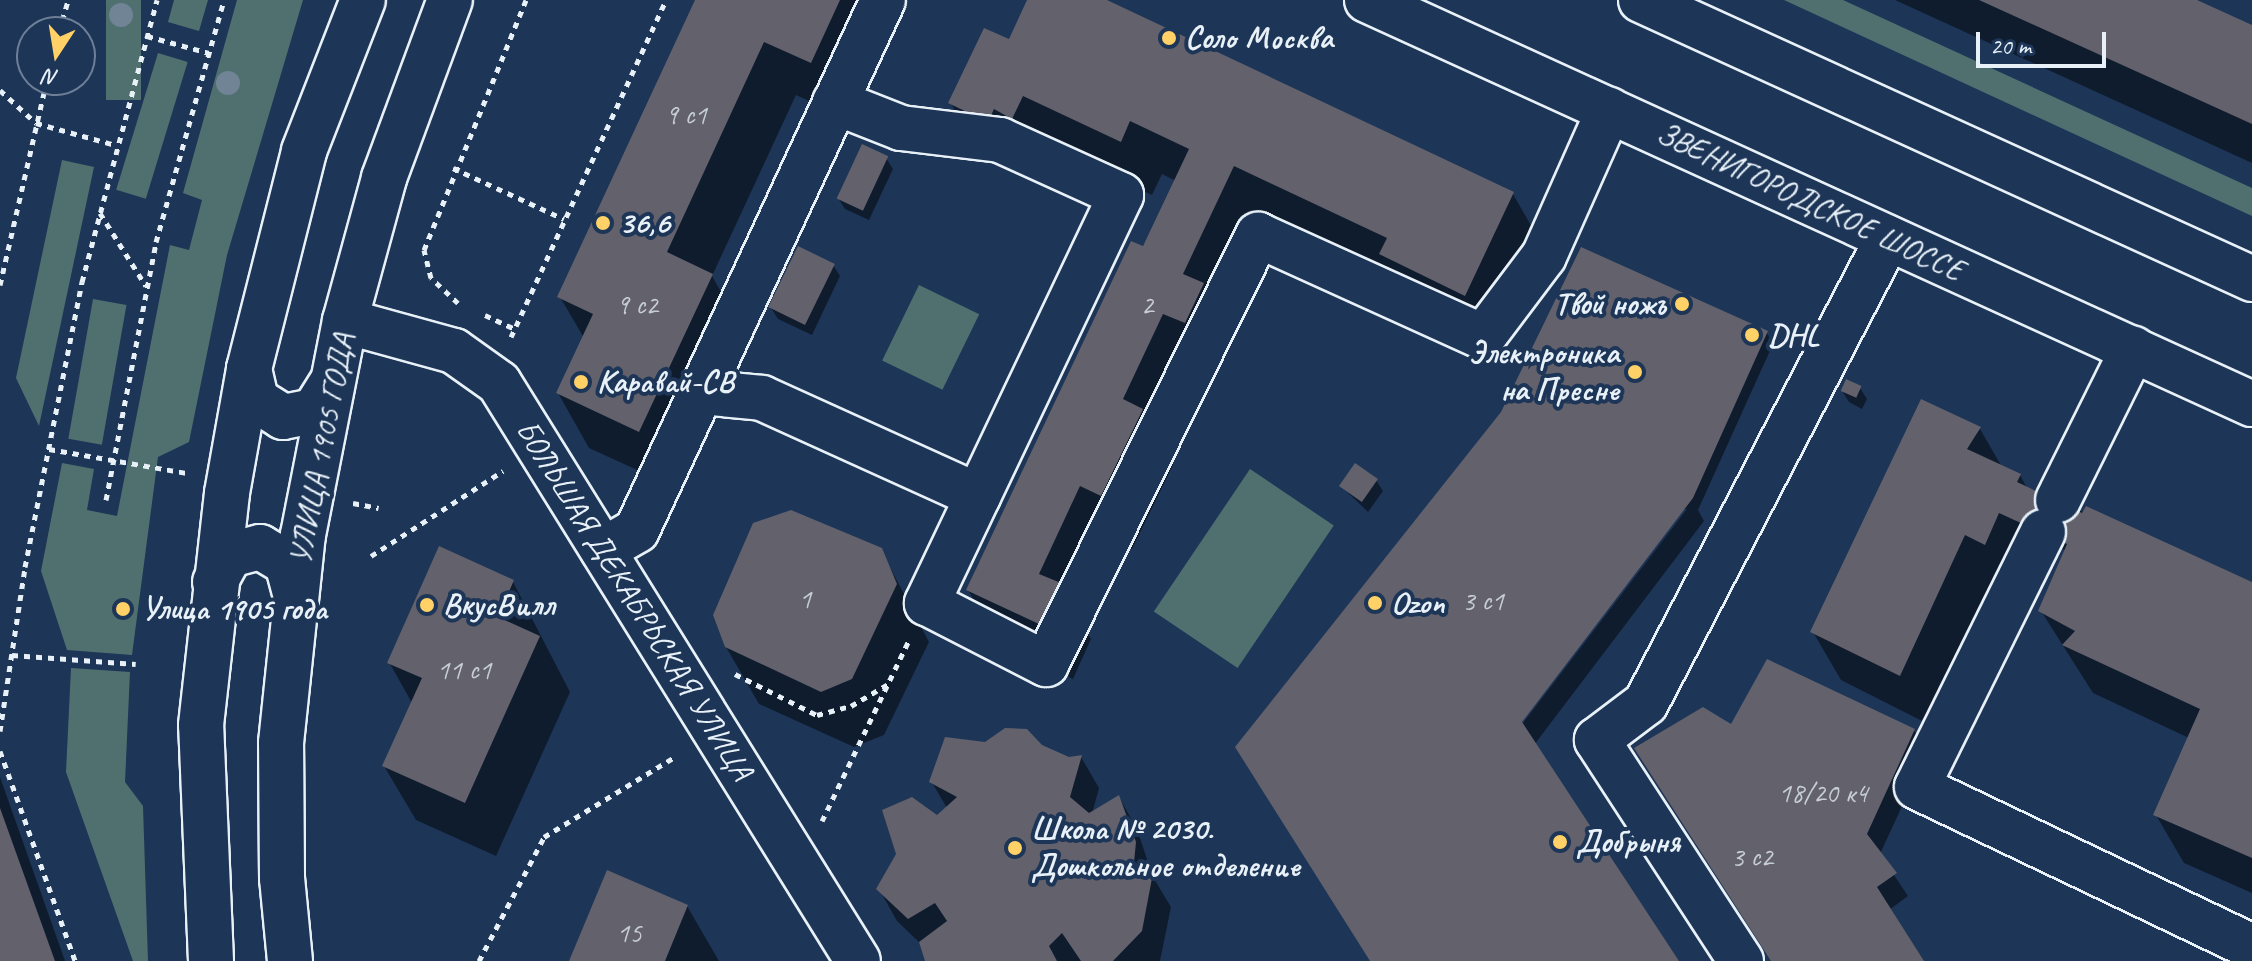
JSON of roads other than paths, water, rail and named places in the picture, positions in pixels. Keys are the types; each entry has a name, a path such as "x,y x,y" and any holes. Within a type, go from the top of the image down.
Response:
{"main road":[{"path":"211,961 201,725 215,582 249,369 304,151 363,0"},
{"name":"УЛИЦА 1905 ГОДА","path":"290,961 282,878 281,743 295,593 345,321 384,178 450,0"},
{"path":"603,550 637,530 883,0"},
{"name":"ЗВЕНИГОРОДСКОЕ ШОССЕ","path":"1367,0 2252,404"},
{"path":"1658,4 2252,279"},
{"path":"835,102 901,128 1000,140 1121,195 927,603 1046,664 1258,235 1483,337 1544,256 1609,110"},
{"path":"1741,961 1597,740 1646,703 1888,238"},
{"name":"БОЛЬШАЯ ДЕКАБРЬСКАЯ УЛИЦА","path":"345,321 475,361 499,383 858,961"},
{"path":"2133,349 1917,787 2252,947"},
{"path":"249,369 256,400 283,417 314,411 331,384"},
{"path":"701,392 762,398 978,496"},
{"path":"215,582 230,555 260,547 287,563 295,593"}],"place":[{"name":"Соло Москва","path":"1169,38"},
{"name":"36,6","path":"603,223"},
{"name":"Твой ножъ","path":"1682,304"},
{"name":"DHL","path":"1752,335"},
{"name":"Электроника на Пресне","path":"1635,372"},
{"name":"Каравай-СВ","path":"581,382"},
{"name":"Ozon","path":"1375,603"},
{"name":"ВкусВилл","path":"427,605"},
{"name":"Улица 1905 года","path":"123,609"},
{"name":"Добрыня","path":"1560,842"},
{"name":"Школа № 2030. Дошкольное отделение","path":"1015,848"}]}
